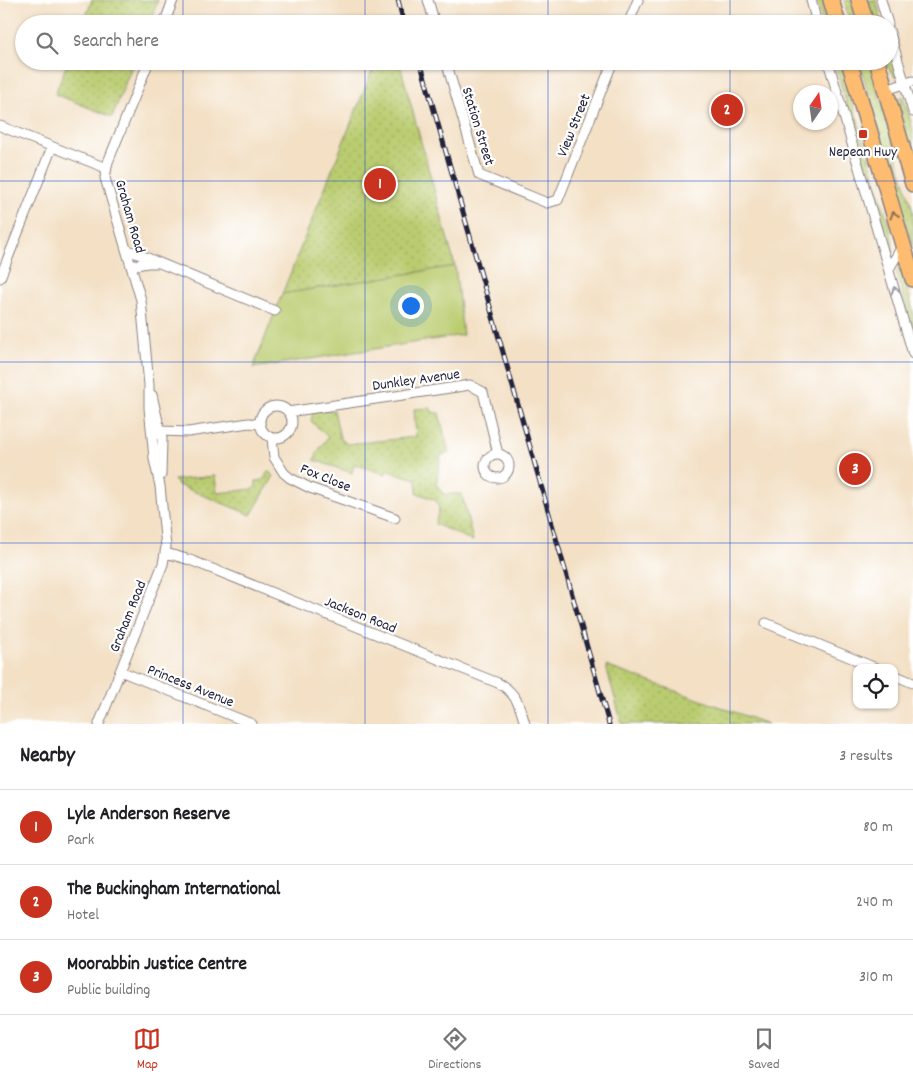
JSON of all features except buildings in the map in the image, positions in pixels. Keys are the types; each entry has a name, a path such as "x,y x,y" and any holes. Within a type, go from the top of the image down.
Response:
{"highway":[{"path":"831,0 835,15"},
{"path":"859,0 863,15"},
{"path":"852,70 913,279"},
{"path":"880,70 913,184"}],"street":[{"path":"167,15 173,0"},
{"path":"428,0 432,15"},
{"path":"632,15 638,0"},
{"path":"810,0 815,15"},
{"path":"881,0 885,15"},
{"path":"898,54 909,83 913,112"},
{"name":"Graham Road","path":"99,724 166,553 160,486 154,458 149,408 149,385 141,300 107,186 106,168 145,70"},
{"name":"Station Street","path":"449,70 479,175 547,203 558,200"},
{"name":"View Street","path":"558,200 609,70"},
{"path":"831,70 913,354"},
{"path":"886,90 909,83"},
{"path":"0,126 106,168"},
{"path":"0,278 52,147"},
{"path":"888,269 903,246"},
{"path":"126,249 142,254 159,264 275,311"},
{"path":"131,266 147,263 159,264"},
{"name":"Dunkley Avenue","path":"288,412 470,384 483,392 498,454"},
{"name":"Graham Road","path":"149,385 162,435 160,486"},
{"path":"214,429 262,414 267,409 276,406 288,412 292,420 290,430 284,436 272,438 264,433 260,424 262,414"},
{"path":"152,436 260,424"},
{"name":"Fox Close","path":"272,438 274,457 290,478 310,488 395,518"},
{"name":"Jackson Road","path":"166,553 190,560 498,683 514,696 525,724"},
{"path":"766,623 866,664"},
{"name":"Princess Avenue","path":"120,671 252,724"},
{"path":"898,677 913,683"}],"green space":[{"path":"92,0 158,0 152,15 86,15"},
{"path":"816,0 822,0 826,15 820,15"},
{"path":"844,0 851,0 855,15 848,15"},
{"path":"868,0 876,0 880,15 872,15"},
{"path":"64,70 130,70 112,117 55,94"},
{"path":"372,70 401,70 455,266 282,294"},
{"path":"837,70 843,70 889,225 893,242 893,255 888,245"},
{"path":"862,70 872,70 913,211 913,248"},
{"path":"890,70 895,70 897,76 895,77"},
{"path":"903,96 913,129 913,157 899,108 900,98"},
{"path":"899,262 913,310 913,331 897,276"},
{"path":"455,266 463,335 253,368 282,294"},
{"path":"430,408 434,413 439,413 449,453 441,455 436,484 443,494 462,494 473,541 435,524 439,509 436,500 417,493 416,479 387,471 385,474 354,464 352,473 314,460 328,437 311,421 313,412 334,410 340,438 347,444 416,437 414,409"},
{"path":"268,471 274,476 251,515 178,485 174,480 215,476 217,493 253,489 256,486 256,481 264,479"},
{"path":"606,666 768,724 622,724"}],"railway":[{"path":"398,0 402,15"},
{"path":"423,70 609,724"}],"place":[{"name":"The Buckingham International","path":"727,110"},
{"name":"Nepean Hwy","path":"863,134"},
{"name":"Lyle Anderson Reserve","path":"380,184"},
{"name":"Moorabbin Justice Centre","path":"855,469"}]}
